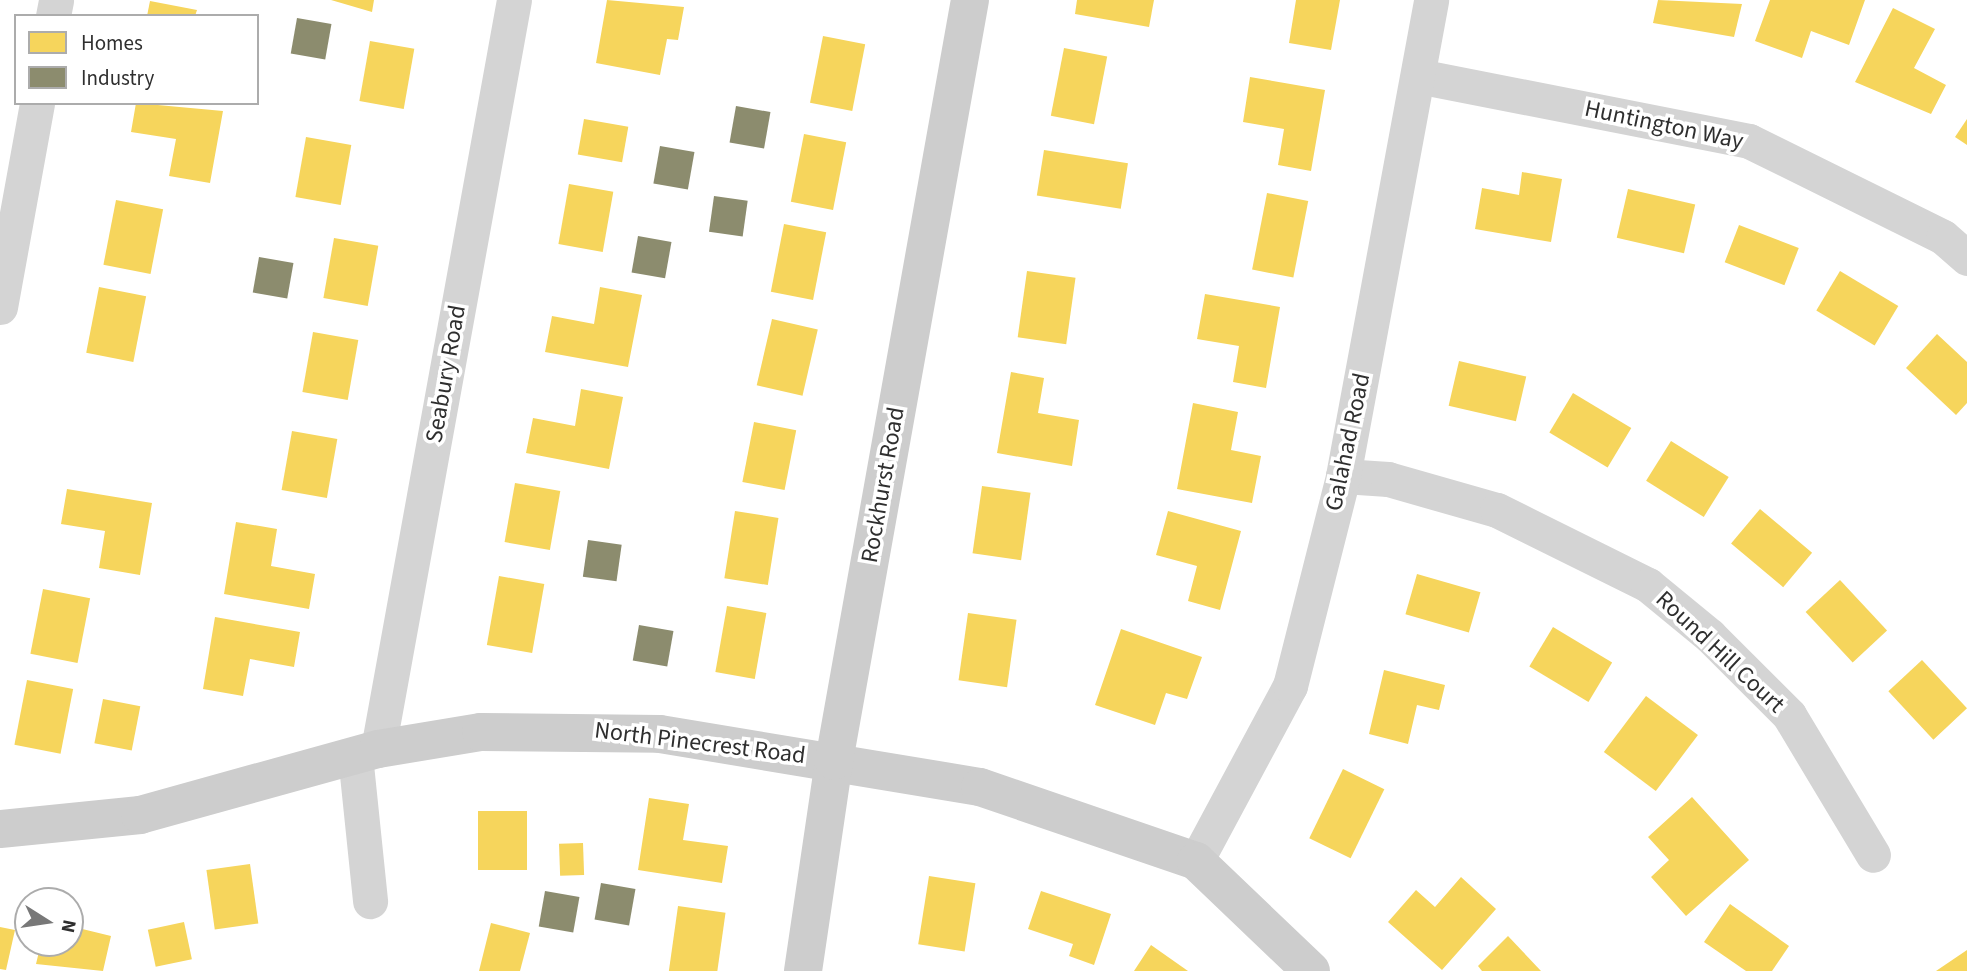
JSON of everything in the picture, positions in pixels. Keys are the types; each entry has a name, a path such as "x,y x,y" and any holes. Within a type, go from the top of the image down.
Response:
{"street":[{"name":"Seabury Road","path":"370,901 367,752 514,0"},
{"name":"Rockhurst Road","path":"803,971 834,761 970,0"},
{"name":"Galahad Road","path":"1196,861 1290,686 1343,476 1432,0"},
{"name":"Huntington Way","path":"1418,76 1749,141 1943,237 1967,258"},
{"path":"0,307 37,105"},
{"name":"Round Hill Court","path":"1343,476 1388,480 1497,510 1648,585 1710,636 1789,715 1873,855"},
{"name":"North Pinecrest Road","path":"0,829 140,815 367,752 481,732 592,729 834,761 980,787 1196,861 1311,971"}],"building: Homes":[{"path":"331,0 374,0 372,12"},
{"path":"607,0 684,7 678,40 667,39 660,75 596,63"},
{"path":"1077,0 1154,0 1149,27 1075,14"},
{"path":"1296,0 1340,0 1331,50 1289,43"},
{"path":"1658,0 1742,4 1734,37 1653,23"},
{"path":"1770,0 1865,0 1849,45 1811,31 1802,58 1755,41"},
{"path":"150,1 197,10 196,14 147,14"},
{"path":"1893,8 1935,29 1914,68 1946,85 1931,114 1855,82"},
{"path":"823,36 865,44 852,111 810,103"},
{"path":"370,41 414,49 404,109 359,101"},
{"path":"1064,48 1107,56 1094,124 1051,116"},
{"path":"1250,77 1325,90 1311,171 1278,165 1284,129 1243,122"},
{"path":"136,105 223,111 210,183 169,176 176,139 131,132"},
{"path":"584,119 628,127 622,162 578,154"},
{"path":"1967,119 1967,145 1955,137"},
{"path":"804,134 846,142 833,210 791,202"},
{"path":"306,137 351,145 341,205 295,197"},
{"path":"1044,150 1128,163 1121,209 1037,195"},
{"path":"1522,172 1562,179 1551,242 1475,229 1482,188 1519,195"},
{"path":"569,184 613,192 603,252 558,244"},
{"path":"1628,189 1695,205 1684,253 1617,238"},
{"path":"1267,193 1308,201 1293,278 1252,270"},
{"path":"116,200 163,209 151,274 103,265"},
{"path":"784,224 826,232 813,300 771,292"},
{"path":"1739,225 1799,248 1784,285 1725,262"},
{"path":"334,238 378,246 368,306 323,298"},
{"path":"1027,271 1076,278 1066,344 1018,337"},
{"path":"1840,271 1898,306 1875,345 1816,310"},
{"path":"99,287 146,296 133,362 86,353"},
{"path":"600,287 642,295 628,367 545,352 552,316 594,324"},
{"path":"1205,294 1280,307 1266,388 1233,382 1239,346 1197,339"},
{"path":"772,319 818,330 802,396 757,385"},
{"path":"313,332 358,340 348,400 302,392"},
{"path":"1937,334 1967,362 1967,403 1956,415 1906,368"},
{"path":"1459,361 1526,377 1516,421 1449,406"},
{"path":"1011,372 1044,378 1038,413 1079,420 1072,466 997,453"},
{"path":"581,389 623,397 609,469 526,453 533,418 575,426"},
{"path":"1573,393 1631,428 1608,467 1549,432"},
{"path":"1193,403 1238,412 1231,450 1261,456 1252,503 1177,489"},
{"path":"754,422 796,430 785,490 742,482"},
{"path":"292,431 337,439 327,498 282,490"},
{"path":"1671,441 1729,477 1704,517 1646,481"},
{"path":"515,483 560,491 550,550 505,542"},
{"path":"982,486 1031,493 1021,560 973,553"},
{"path":"67,489 152,503 140,575 99,568 105,531 61,524"},
{"path":"1760,509 1812,553 1783,587 1731,543"},
{"path":"735,511 778,518 768,585 724,578"},
{"path":"1168,511 1241,531 1220,610 1188,601 1197,566 1156,555"},
{"path":"236,522 277,529 271,566 315,574 309,609 224,594"},
{"path":"1417,574 1480,592 1469,633 1405,614"},
{"path":"499,576 544,584 532,653 487,645"},
{"path":"1840,580 1887,630 1853,663 1806,612"},
{"path":"43,589 90,598 78,663 30,654"},
{"path":"727,606 766,613 755,679 715,672"},
{"path":"968,613 1017,620 1007,687 959,680"},
{"path":"215,617 300,632 294,667 250,659 243,696 203,689"},
{"path":"1553,627 1612,663 1588,702 1529,666"},
{"path":"1121,629 1202,657 1187,699 1166,693 1155,725 1095,705"},
{"path":"1922,660 1967,708 1933,740 1888,691"},
{"path":"1384,670 1445,685 1439,710 1417,705 1408,744 1369,734"},
{"path":"27,680 73,689 61,754 14,745"},
{"path":"1646,696 1698,735 1656,791 1604,752"},
{"path":"103,699 140,706 132,750 94,743"},
{"path":"1343,769 1384,789 1351,858 1309,838"},
{"path":"1692,797 1749,860 1686,916 1651,877 1669,860 1648,837"},
{"path":"649,798 689,804 683,840 728,846 722,883 638,870"},
{"path":"478,811 527,811 527,870 478,870"},
{"path":"583,843 584,875 560,876 559,844"},
{"path":"250,864 258,923 215,930 206,870"},
{"path":"929,876 975,883 965,952 918,944"},
{"path":"1461,877 1496,909 1442,970 1388,922 1416,890 1435,907"},
{"path":"1041,891 1111,914 1094,965 1069,956 1073,944 1028,929"},
{"path":"1730,904 1789,946 1772,971 1746,971 1704,942"},
{"path":"678,906 726,913 717,971 669,971"},
{"path":"184,922 192,959 156,967 148,930"},
{"path":"491,923 530,933 520,971 479,971"},
{"path":"0,927 14,930 14,934 6,970 0,969"},
{"path":"84,929 111,936 103,971 36,964 38,957 84,957"},
{"path":"1508,936 1541,971 1482,971 1478,966"},
{"path":"1151,945 1188,971 1134,971"},
{"path":"1967,950 1967,971 1936,971"}],"building: Industry":[{"path":"297,18 331,24 325,60 291,53"},
{"path":"736,106 770,112 764,149 730,142"},
{"path":"660,146 694,152 688,190 653,183"},
{"path":"714,196 748,201 743,236 709,232"},
{"path":"638,236 671,242 665,278 632,272"},
{"path":"259,257 293,263 287,299 253,292"},
{"path":"588,540 622,545 617,581 583,577"},
{"path":"639,625 673,631 667,667 633,660"},
{"path":"601,883 635,889 629,926 595,919"},
{"path":"545,891 579,897 573,933 539,926"}]}
